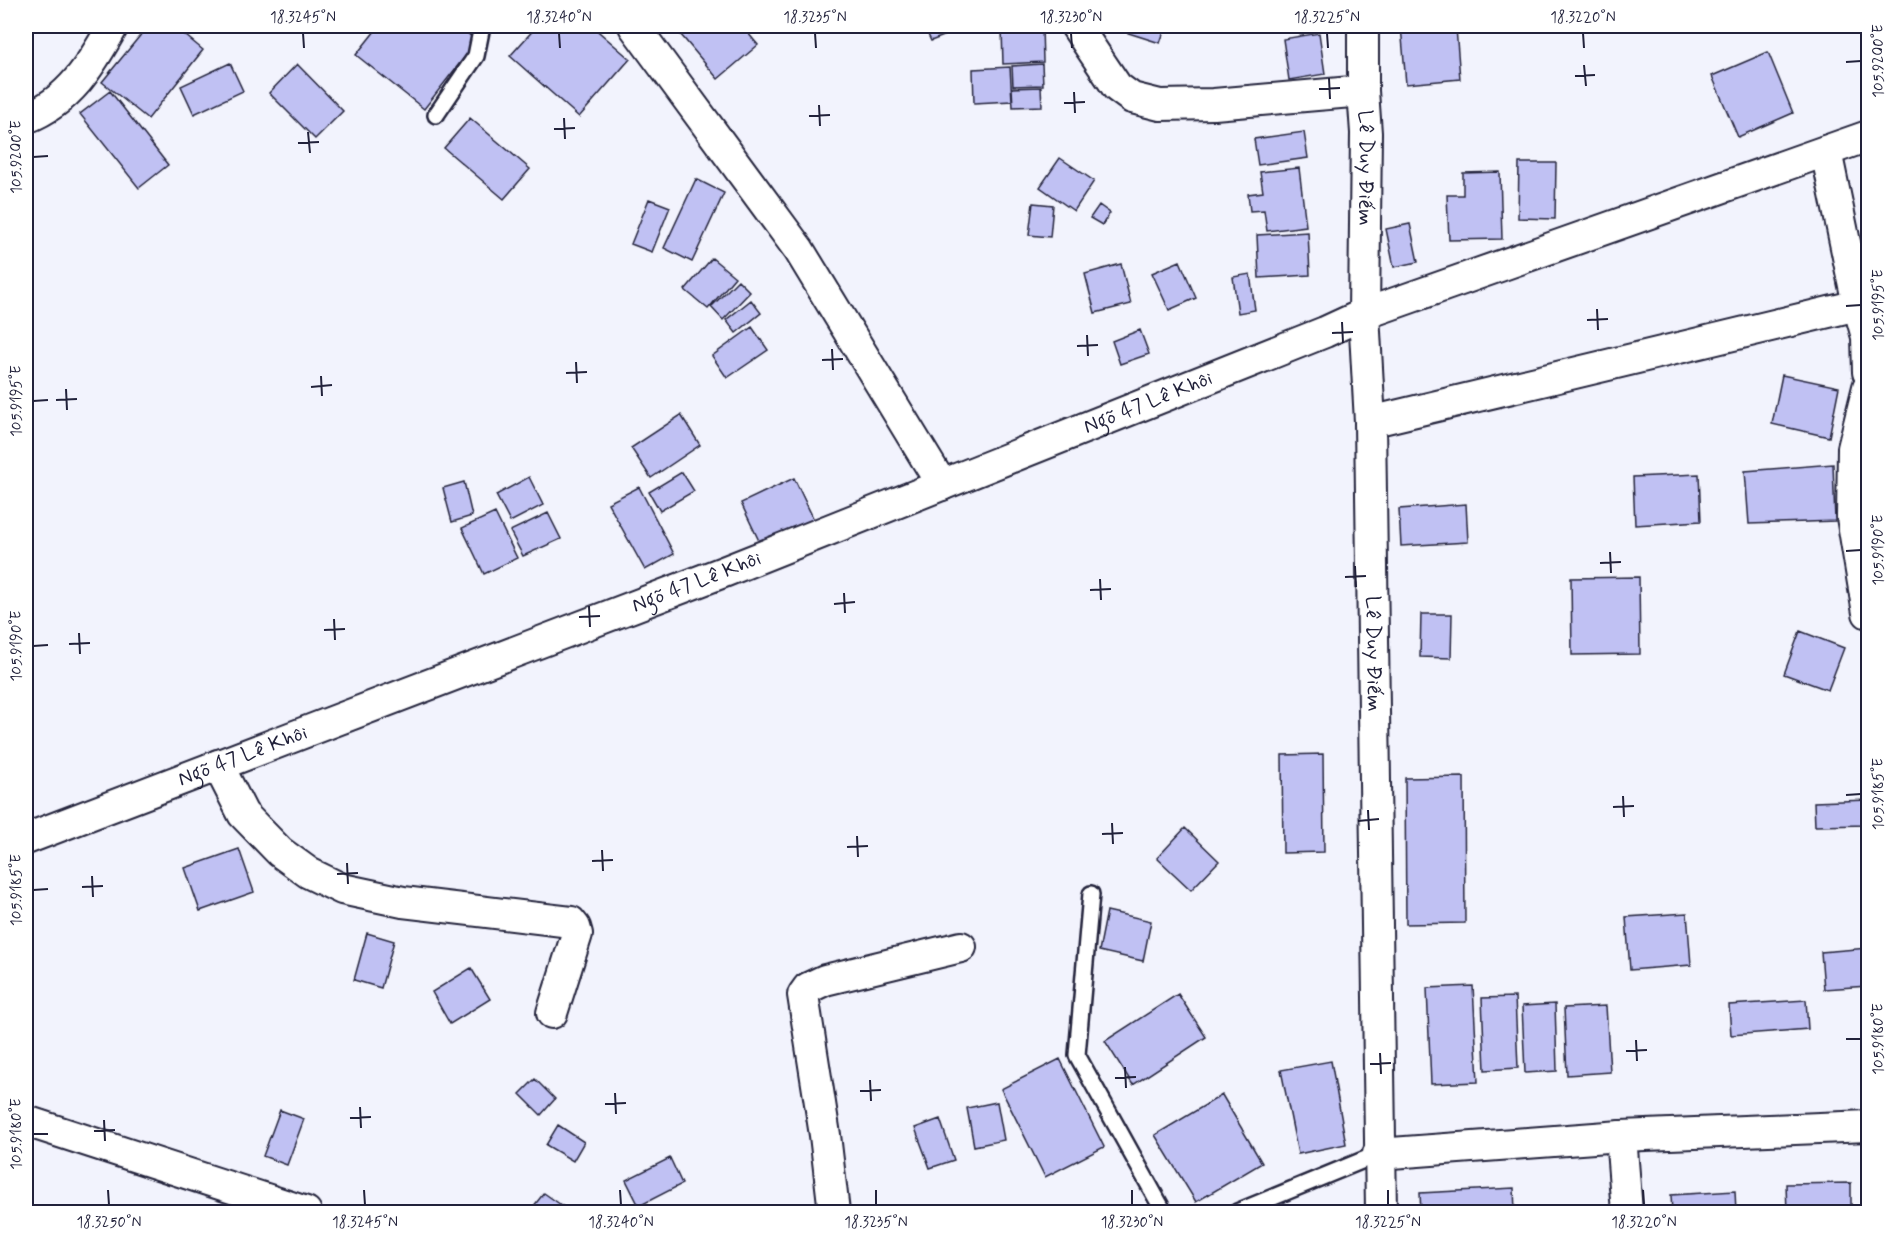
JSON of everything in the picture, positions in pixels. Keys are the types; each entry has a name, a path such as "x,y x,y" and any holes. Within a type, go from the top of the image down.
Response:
{"street":[{"path":"26,118 62,99 91,65 112,26"},
{"path":"634,26 799,250 942,485"},
{"path":"1076,26 1117,87 1132,98 1160,105 1214,104 1363,92"},
{"name":"Lê Duy Điếm","path":"1363,26 1363,92 1366,133 1364,314 1370,422 1378,1154 1381,1212"},
{"name":"Ngõ 47 Lê Khôi","path":"26,839 726,571 1325,333 1364,314 1869,136"},
{"path":"1826,151 1858,305 1868,337 1869,372"},
{"path":"1370,422 1858,305"},
{"path":"1869,387 1853,448 1852,518 1869,613"},
{"path":"218,765 243,814 280,852 309,873 342,889 402,902 571,922 577,934 552,1013"},
{"path":"834,1212 825,1135 803,995 808,988 825,980 961,947"},
{"path":"26,1121 306,1212"},
{"path":"1378,1154 1621,1136 1869,1126"},
{"path":"1621,1136 1628,1212"}],"lane":[{"path":"436,115 476,56 482,26"},
{"path":"1092,894 1077,1055 1164,1212"},
{"path":"1237,1212 1378,1154"}],"building":[{"path":"148,26 174,26 203,50 148,119 102,82"},
{"path":"379,26 458,26 477,41 424,109 356,55"},
{"path":"537,26 592,26 630,59 579,117 510,56"},
{"path":"691,26 742,26 758,45 718,79 681,35"},
{"path":"924,26 969,26 931,41"},
{"path":"1120,26 1166,26 1160,43 1119,30"},
{"path":"1401,26 1423,26 1423,31 1456,28 1460,79 1406,84"},
{"path":"1042,27 1043,62 1003,64 1002,28"},
{"path":"1319,33 1325,74 1289,80 1283,39"},
{"path":"1768,52 1793,113 1738,137 1712,76"},
{"path":"230,63 243,91 194,114 181,86"},
{"path":"297,64 343,111 315,139 269,93"},
{"path":"1042,64 1043,85 1013,86 1012,66"},
{"path":"1010,67 1012,101 974,103 973,69"},
{"path":"1041,87 1042,106 1013,107 1012,88"},
{"path":"110,91 168,165 139,188 80,114"},
{"path":"470,118 530,169 504,199 444,148"},
{"path":"1304,132 1308,158 1258,165 1254,139"},
{"path":"1060,158 1094,181 1074,211 1040,187"},
{"path":"1519,163 1556,163 1555,219 1518,218"},
{"path":"1299,168 1306,226 1267,231 1264,210 1250,211 1248,194 1263,192 1260,172"},
{"path":"1500,172 1502,239 1449,240 1447,195 1463,195 1463,173"},
{"path":"696,179 724,193 692,262 664,248"},
{"path":"649,199 670,207 652,252 631,244"},
{"path":"1033,203 1053,205 1050,237 1029,235"},
{"path":"1099,205 1110,213 1102,225 1090,218"},
{"path":"1410,224 1418,262 1394,267 1386,229"},
{"path":"1308,232 1310,275 1259,278 1257,235"},
{"path":"712,258 735,277 708,309 685,290"},
{"path":"1180,261 1196,298 1169,310 1152,273"},
{"path":"1121,264 1131,304 1095,313 1085,274"},
{"path":"1250,274 1255,310 1238,313 1233,277"},
{"path":"738,280 750,292 723,320 711,307"},
{"path":"751,300 761,313 736,333 726,320"},
{"path":"752,327 768,350 727,378 712,356"},
{"path":"1140,330 1149,354 1120,364 1112,341"},
{"path":"1782,375 1839,387 1829,437 1772,424"},
{"path":"681,415 700,445 651,478 631,448"},
{"path":"1833,464 1835,521 1749,524 1745,471"},
{"path":"682,472 694,491 660,511 649,492"},
{"path":"1699,474 1701,521 1635,525 1633,477"},
{"path":"529,477 543,505 510,522 496,495"},
{"path":"794,478 815,522 762,547 741,503"},
{"path":"464,482 472,516 452,522 443,488"},
{"path":"639,487 674,554 645,570 608,503"},
{"path":"1466,504 1468,542 1401,546 1399,509"},
{"path":"495,513 517,558 484,574 462,528"},
{"path":"548,513 561,539 523,556 510,531"},
{"path":"1639,577 1640,654 1572,655 1571,578"},
{"path":"1421,614 1452,614 1451,658 1420,657"},
{"path":"1800,631 1844,648 1828,690 1784,674"},
{"path":"1323,754 1324,852 1283,853 1282,755"},
{"path":"1464,777 1465,923 1406,924 1405,778"},
{"path":"1868,800 1868,825 1815,826 1814,802"},
{"path":"1185,828 1219,861 1191,890 1157,858"},
{"path":"239,849 254,892 200,911 185,868"},
{"path":"1107,911 1151,921 1143,961 1099,951"},
{"path":"1687,913 1691,965 1630,970 1626,917"},
{"path":"367,933 394,941 381,988 354,980"},
{"path":"1868,948 1868,986 1824,989 1821,952"},
{"path":"471,968 490,999 450,1024 432,992"},
{"path":"1473,986 1478,1082 1431,1084 1427,988"},
{"path":"1178,994 1206,1037 1133,1085 1105,1041"},
{"path":"1515,997 1518,1068 1485,1070 1482,998"},
{"path":"1806,1000 1808,1029 1731,1035 1729,1005"},
{"path":"1555,1004 1557,1071 1525,1073 1522,1006"},
{"path":"1606,1006 1610,1072 1567,1075 1564,1008"},
{"path":"1862,1032 1868,1032 1868,1075 1866,1075"},
{"path":"1060,1059 1104,1147 1045,1177 1001,1089"},
{"path":"1331,1061 1346,1144 1298,1154 1281,1070"},
{"path":"535,1079 555,1099 541,1115 520,1094"},
{"path":"1222,1095 1262,1163 1196,1202 1155,1135"},
{"path":"997,1102 1004,1140 974,1146 967,1108"},
{"path":"280,1110 304,1119 287,1165 263,1156"},
{"path":"940,1119 954,1160 930,1168 915,1128"},
{"path":"558,1125 584,1142 573,1161 546,1145"},
{"path":"670,1158 682,1184 639,1206 626,1180"},
{"path":"1851,1183 1851,1212 1787,1212 1786,1184"},
{"path":"1514,1188 1515,1212 1421,1212 1420,1193"},
{"path":"1735,1191 1736,1212 1672,1212 1671,1195"},
{"path":"544,1193 571,1212 529,1212"},
{"path":"1595,1207 1595,1212 1576,1212 1575,1209"}]}
